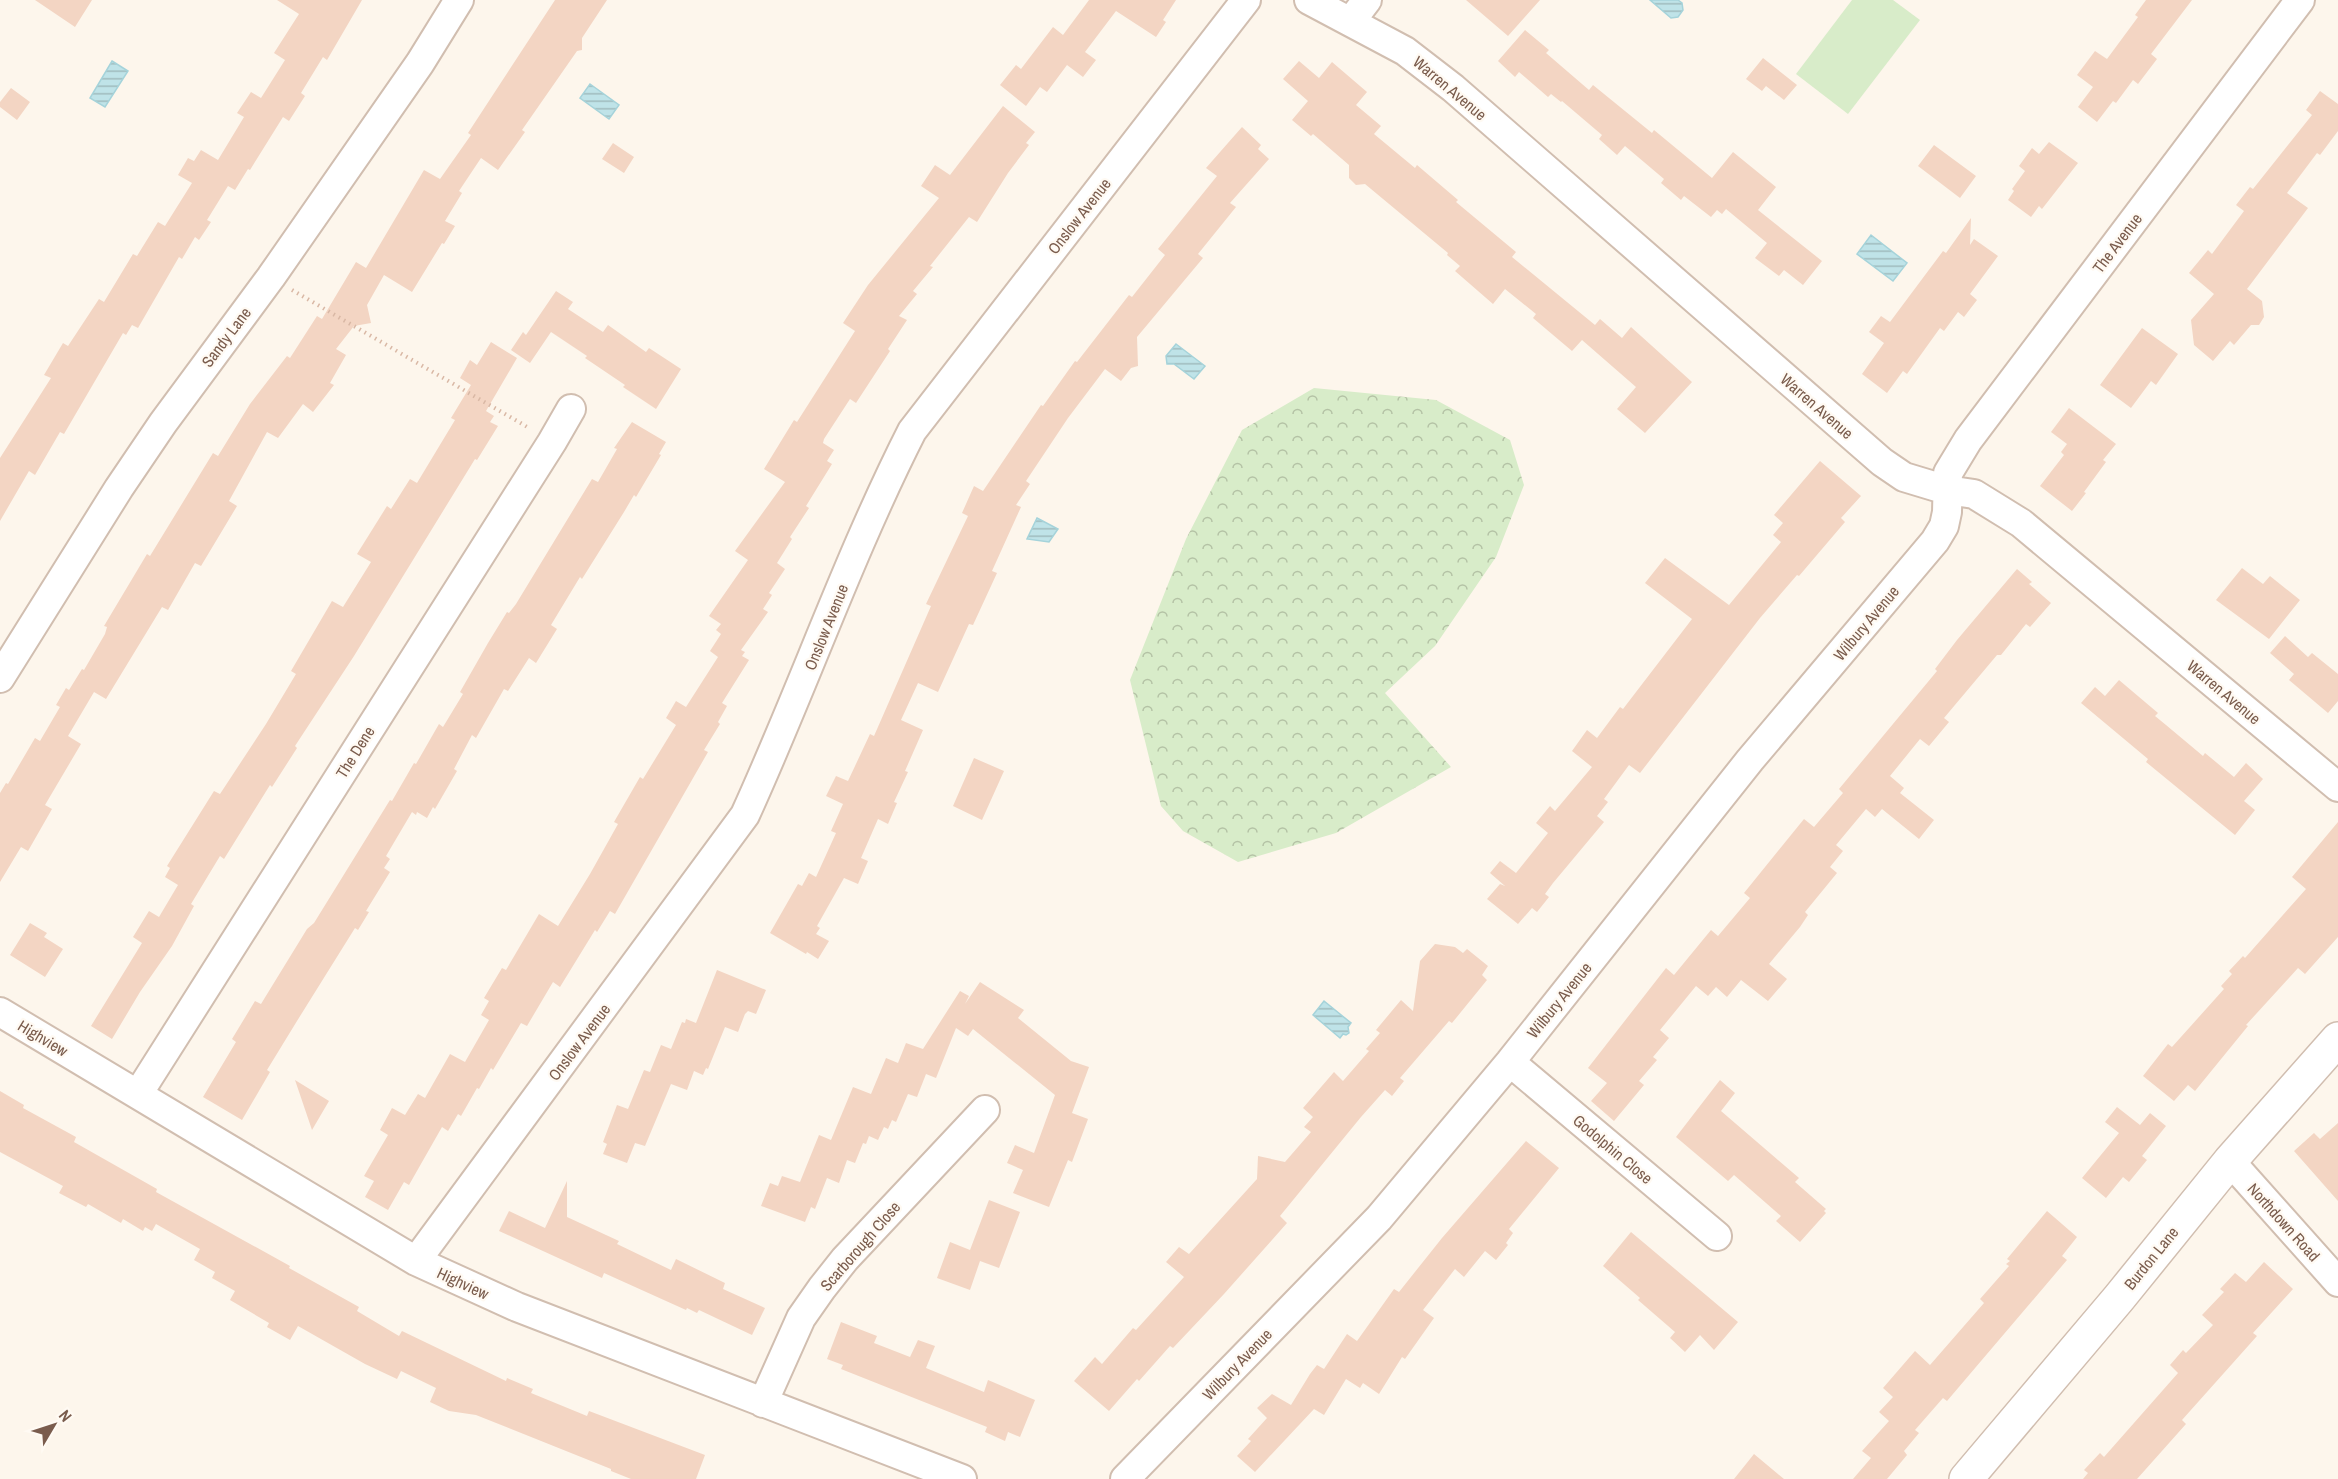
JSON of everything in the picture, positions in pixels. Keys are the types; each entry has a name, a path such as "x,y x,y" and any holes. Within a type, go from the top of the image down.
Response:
{"street":[{"name":"Sandy Lane","path":"0,678 163,423 271,278 420,63 459,0"},
{"name":"Onslow Avenue","path":"416,1261 745,815 780,738 885,484 912,430 1246,0"},
{"name":"Warren Avenue","path":"1309,0 1359,10 1453,88 1882,462 1904,477 1947,490 1974,494 2021,523 2338,787"},
{"name":"The Avenue","path":"1947,490 1948,473 1968,440 2300,0"},
{"name":"The Dene","path":"138,1094 571,409"},
{"name":"Wilbury Avenue","path":"1125,1479 1378,1218 1510,1062 1750,760 1935,541 1946,519 1947,490"},
{"name":"Highview","path":"0,1012 416,1261 517,1307 962,1479"},
{"name":"Burdon Lane","path":"1966,1479 2230,1161 2338,1039"},
{"name":"Godolphin Close","path":"1510,1062 1717,1236"},
{"name":"Scarborough Close","path":"763,1402 797,1326 822,1288 845,1259 985,1110"},
{"name":"Northdown Road","path":"2230,1161 2338,1282"}],"path":[{"path":"271,278 552,442"}],"green space":[{"path":"1852,0 1893,0 1920,20 1848,114 1796,74"},
{"path":"1314,388 1436,400 1510,440 1524,485 1496,557 1435,646 1385,693 1451,767 1336,833 1238,862 1183,831 1161,806 1130,680 1186,539 1242,430"}],"water":[{"path":"1650,0 1678,0 1682,3 1683,10 1678,17 1671,18"},
{"path":"112,61 128,71 105,107 90,98"},
{"path":"590,84 619,105 609,119 580,98"},
{"path":"1871,235 1907,263 1893,281 1857,254"},
{"path":"1176,344 1205,366 1194,379 1174,364 1167,364 1166,356"},
{"path":"1037,518 1058,529 1049,542 1027,539"},
{"path":"1324,1001 1351,1023 1348,1027 1349,1033 1343,1034 1340,1038 1313,1015"}],"building":[{"path":"35,0 92,0 75,27"},
{"path":"277,0 362,0 327,60 323,57 301,93 305,96 289,121 283,117 235,190 228,186 207,220 211,222 199,240 195,237 182,259 179,257 138,328 132,325 126,335 123,333 64,434 60,432 35,475 29,471 0,521 0,458 51,378 44,375 63,343 68,346 99,299 104,302 133,254 137,256 158,222 165,226 192,183 178,175 188,158 194,161 201,150 218,160 244,117 237,113 251,92 261,98 285,60 274,53 299,14"},
{"path":"555,0 607,0 582,38 582,50 577,51 522,130 525,132 498,170 481,158 459,191 462,193 445,221 455,226 412,292 384,275 367,305 371,323 354,326 336,349 346,355 330,383 334,385 313,412 303,404 278,438 267,432 229,501 237,506 201,566 195,563 168,610 162,607 106,699 94,692 68,736 81,744 45,805 52,809 28,851 21,847 0,882 0,793 6,783 8,784 35,738 40,741 60,707 56,705 66,688 69,690 82,669 84,670 105,634 107,627 104,626 147,554 150,556 213,453 218,456 250,404 287,356 290,358 317,316 322,319 356,262 366,268 424,170 440,179 471,135 468,133"},
{"path":"1089,0 1176,0 1163,20 1166,22 1156,37 1116,11 1085,52 1096,60 1083,77 1067,65 1047,92 1040,87 1026,106 1000,85 1016,65 1021,69 1053,27 1063,35"},
{"path":"1466,0 1540,0 1508,36"},
{"path":"2146,0 2192,0 2151,54 2157,59 2138,84 2133,80 2116,103 2113,101 2097,122 2078,107 2093,87 2077,75 2095,51 2107,59 2138,17 2135,15"},
{"path":"1525,30 1549,50 1546,53 1589,90 1593,85 1652,133 1654,130 1712,178 1733,152 1776,187 1758,210 1822,261 1803,285 1784,270 1779,276 1755,258 1767,243 1726,209 1722,214 1717,210 1711,217 1684,196 1681,200 1661,183 1664,179 1625,146 1617,155 1599,139 1602,135 1562,101 1551,94 1548,97 1519,72 1515,77 1498,61"},
{"path":"1763,58 1797,85 1784,100 1766,86 1762,91 1746,79"},
{"path":"1299,61 1319,78 1332,62 1367,92 1356,105 1381,126 1374,134 1415,168 1417,165 1458,200 1456,202 1516,252 1512,257 1595,325 1600,319 1622,338 1631,327 1692,382 1645,433 1617,409 1636,387 1582,340 1572,351 1533,318 1536,314 1505,289 1493,304 1455,271 1460,266 1447,255 1448,253 1365,184 1356,185 1349,178 1349,165 1313,134 1311,136 1292,120 1308,101 1283,79"},
{"path":"11,88 30,102 17,120 0,107 0,102"},
{"path":"2320,91 2338,104 2338,131 2320,155 2317,153 2287,193 2308,208 2247,289 2262,301 2264,317 2259,325 2251,325 2234,345 2230,341 2213,361 2194,345 2191,320 2214,294 2189,273 2208,250 2212,254 2244,211 2236,205 2250,187 2253,189 2312,115 2306,110"},
{"path":"1003,106 1035,132 1026,143 1029,145 977,222 969,217 930,266 933,267 913,291 917,294 899,316 907,320 888,349 890,351 856,403 850,399 824,439 823,443 834,450 827,461 832,464 806,506 809,508 790,537 792,539 777,563 785,569 769,593 772,595 763,609 768,612 741,650 745,652 742,656 749,660 722,703 727,706 718,722 720,724 704,750 708,752 615,914 610,911 597,932 595,930 560,987 553,982 527,1026 521,1023 493,1070 491,1068 479,1089 477,1088 461,1116 458,1114 448,1131 442,1127 409,1185 404,1182 388,1210 365,1197 374,1181 364,1176 388,1135 380,1130 392,1108 405,1115 418,1094 425,1098 450,1054 465,1062 489,1020 481,1015 489,1001 484,998 502,968 506,970 539,914 558,926 618,824 614,822 640,777 643,779 676,725 666,718 676,701 686,707 718,657 710,651 721,634 716,630 721,624 709,616 748,560 735,551 785,482 764,469 794,420 797,422 855,331 843,323 868,285 939,198 921,186 935,165 950,175"},
{"path":"1242,127 1261,145 1258,149 1269,159 1230,203 1236,207 1198,254 1203,258 1137,337 1138,366 1131,368 1121,381 1105,369 1068,418 1026,481 1030,484 1016,505 1021,507 992,571 997,573 973,625 969,624 938,692 918,683 901,720 923,730 905,771 908,772 894,802 897,803 888,824 878,819 861,858 868,861 858,884 844,878 817,926 820,928 816,934 829,941 818,959 807,952 806,954 770,933 798,884 802,886 809,873 816,877 836,833 831,831 843,804 826,796 836,776 848,781 870,734 874,736 931,606 926,604 968,516 962,513 974,486 983,491 1041,405 1043,406 1075,361 1077,362 1129,295 1132,297 1165,255 1158,249 1217,176 1206,168"},
{"path":"2049,142 2078,163 2042,209 2039,206 2031,217 2008,200 2014,191 2012,189 2025,171 2019,166 2032,148 2039,154"},
{"path":"613,143 634,157 624,173 602,159"},
{"path":"1934,145 1976,176 1960,198 1918,166"},
{"path":"1971,218 1970,245 1974,239 1998,256 1970,294 1977,300 1964,317 1958,312 1944,331 1940,328 1907,374 1903,371 1887,393 1862,374 1884,343 1869,332 1881,316 1890,322 1943,251 1946,253"},
{"path":"556,291 573,302 568,309 603,332 608,325 646,352 649,348 681,369 656,409 585,358 587,356 551,332 530,363 511,350 523,332 526,335"},
{"path":"2142,328 2178,354 2156,385 2151,381 2131,408 2100,385"},
{"path":"491,342 517,358 486,411 494,416 490,422 498,426 295,746 297,748 272,787 270,785 224,859 220,856 191,904 194,906 172,946 140,992 112,1039 91,1026 142,943 133,937 149,911 159,917 178,885 165,877 170,868 167,866 214,791 220,794 266,724 296,674 291,671 332,601 343,607 371,562 357,554 387,506 391,509 410,479 417,483 455,420 451,418 471,385 460,378 470,360 477,365"},
{"path":"2069,408 2116,444 2103,460 2106,462 2072,511 2040,486 2064,455 2061,452 2067,444 2051,432"},
{"path":"632,422 666,442 659,454 661,455 636,497 634,495 551,625 557,629 536,663 529,658 508,691 504,689 476,738 472,735 454,769 457,771 435,809 433,807 427,818 417,812 416,815 412,812 386,856 390,859 384,868 390,872 366,911 369,912 358,930 355,928 267,1070 270,1072 242,1120 203,1097 236,1042 232,1039 255,1001 261,1004 390,800 392,801 414,763 416,764 439,724 443,727 463,694 460,692 507,612 509,613 516,604 592,479 598,482 617,449 614,448"},
{"path":"1820,461 1861,496 1841,518 1845,522 1760,618 1640,773 1629,765 1604,799 1608,802 1597,816 1604,822 1553,883 1545,894 1549,897 1537,912 1532,908 1518,924 1487,899 1500,884 1505,886 1490,873 1500,861 1516,873 1548,833 1536,823 1550,806 1555,811 1592,767 1572,751 1587,730 1597,738 1620,707 1623,709 1692,619 1645,583 1665,558 1729,605 1781,542 1773,535 1783,523 1774,515"},
{"path":"2242,568 2263,584 2270,576 2300,600 2269,639 2216,600"},
{"path":"2017,569 2032,582 2029,584 2051,603 2030,627 2026,624 2001,655 1997,655 1944,718 1949,722 1929,746 1920,739 1890,776 1904,788 1900,793 1934,820 1919,839 1882,809 1875,817 1866,809 1836,845 1843,851 1830,867 1837,873 1805,912 1808,915 1800,927 1769,964 1787,979 1768,1001 1741,980 1727,997 1716,987 1708,996 1696,986 1660,1030 1669,1038 1653,1057 1657,1060 1639,1081 1644,1085 1614,1121 1591,1101 1607,1083 1588,1068 1666,968 1674,975 1711,930 1718,936 1750,898 1744,893 1804,819 1814,827 1843,793 1839,789 1937,671 1935,669 1957,640"},
{"path":"2285,636 2308,657 2312,653 2338,674 2338,701 2328,713 2289,680 2294,674 2270,653"},
{"path":"2119,680 2158,713 2155,716 2203,756 2205,753 2234,777 2246,763 2263,779 2244,801 2255,810 2235,835 2146,762 2148,759 2081,703 2095,687 2105,696"},
{"path":"974,758 1004,771 982,820 953,806"},
{"path":"2338,822 2338,937 2305,974 2298,968 2246,1025 2248,1026 2195,1091 2188,1085 2174,1101 2143,1076 2168,1044 2172,1047 2224,989 2221,986 2232,974 2229,971 2243,956 2245,958 2306,889 2292,877"},
{"path":"30,923 47,933 44,937 63,949 45,977 10,955"},
{"path":"1435,944 1455,947 1463,953 1467,949 1488,966 1482,975 1487,980 1452,1023 1449,1021 1400,1078 1404,1081 1392,1096 1385,1090 1361,1117 1280,1216 1287,1223 1173,1348 1170,1346 1109,1411 1074,1381 1095,1357 1102,1364 1133,1328 1136,1330 1184,1277 1166,1262 1179,1247 1189,1254 1257,1179 1258,1156 1285,1162 1311,1132 1304,1127 1313,1117 1303,1108 1334,1072 1343,1081 1369,1051 1366,1049 1380,1033 1376,1030 1401,1000 1413,1011 1420,961"},
{"path":"717,970 766,990 756,1014 748,1011 745,1014 738,1032 725,1027 708,1069 706,1068 703,1075 694,1071 687,1090 671,1084 645,1146 635,1143 627,1163 603,1154 607,1144 603,1142 617,1105 628,1109 644,1070 650,1072 661,1045 671,1049 682,1022 685,1023 686,1019 696,1023"},
{"path":"980,982 1024,1010 1018,1018 1071,1061 1089,1067 1072,1113 1088,1119 1072,1162 1068,1160 1049,1207 1013,1193 1023,1170 1007,1163 1015,1145 1034,1153 1055,1095 973,1029 968,1036 956,1028 936,1078 926,1074 917,1097 908,1094 896,1122 892,1120 888,1129 884,1127 878,1140 869,1136 866,1144 863,1143 855,1163 847,1160 839,1183 827,1178 815,1209 811,1207 805,1222 761,1206 770,1183 778,1186 782,1176 800,1182 819,1135 831,1140 853,1087 871,1094 886,1058 898,1063 906,1043 923,1049 960,991 969,996 965,1004"},
{"path":"295,1080 329,1101 312,1130"},
{"path":"1720,1080 1735,1093 1721,1111 1799,1178 1795,1182 1826,1209 1824,1211 1826,1213 1800,1242 1776,1221 1781,1216 1734,1175 1728,1181 1676,1137"},
{"path":"0,1091 24,1105 23,1108 76,1137 74,1142 157,1189 156,1192 359,1307 357,1311 399,1336 402,1331 506,1381 507,1378 533,1389 531,1393 587,1416 589,1411 705,1455 696,1479 631,1479 476,1415 449,1411 430,1402 436,1388 401,1371 397,1379 365,1364 298,1326 290,1340 267,1327 269,1323 230,1300 235,1291 212,1278 215,1272 194,1260 200,1249 156,1224 152,1231 145,1227 143,1231 123,1219 121,1223 88,1204 86,1207 59,1193 63,1186 0,1152"},
{"path":"2117,1107 2140,1125 2150,1113 2166,1126 2142,1156 2147,1160 2129,1182 2123,1177 2106,1198 2082,1178 2119,1133 2105,1122"},
{"path":"2338,1123 2338,1201 2294,1151 2314,1133 2320,1139"},
{"path":"1526,1141 1559,1168 1509,1229 1513,1233 1506,1243 1508,1245 1496,1260 1485,1251 1464,1277 1455,1269 1423,1310 1434,1318 1405,1359 1402,1357 1379,1394 1363,1383 1360,1388 1346,1379 1324,1415 1314,1409 1255,1472 1237,1456 1251,1441 1248,1439 1267,1418 1257,1408 1272,1394 1291,1405 1317,1365 1324,1369 1347,1334 1357,1341 1394,1289 1399,1292 1442,1238"},
{"path":"567,1181 567,1217 619,1241 617,1244 671,1270 676,1259 725,1283 723,1289 765,1308 752,1335 699,1310 697,1313 687,1308 686,1310 604,1273 602,1278 499,1231 509,1211 545,1228"},
{"path":"989,1200 1020,1212 999,1268 980,1261 970,1290 937,1278 950,1242 970,1250"},
{"path":"2047,1211 2077,1237 2062,1256 2067,1260 1947,1401 1943,1398 1915,1430 1919,1433 1904,1451 1907,1455 1887,1479 1853,1479 1871,1458 1862,1451 1889,1421 1879,1412 1893,1397 1883,1388 1915,1351 1930,1365 1984,1303 1980,1299 2009,1266 2006,1264 2010,1261 2007,1259"},
{"path":"1631,1232 1738,1322 1714,1350 1700,1335 1685,1352 1670,1338 1675,1332 1603,1266"},
{"path":"2264,1262 2293,1289 2253,1333 2257,1336 2182,1420 2186,1424 2137,1479 2083,1479 2088,1473 2084,1470 2100,1453 2104,1457 2178,1373 2170,1365 2183,1350 2186,1353 2213,1325 2202,1315 2224,1292 2220,1289 2235,1273 2246,1282"},
{"path":"841,1322 877,1336 874,1343 910,1357 918,1340 935,1346 926,1368 984,1392 988,1380 1035,1400 1020,1437 1008,1432 1005,1441 985,1432 987,1427 841,1369 843,1365 827,1359"},
{"path":"1754,1454 1784,1479 1734,1479"}]}
